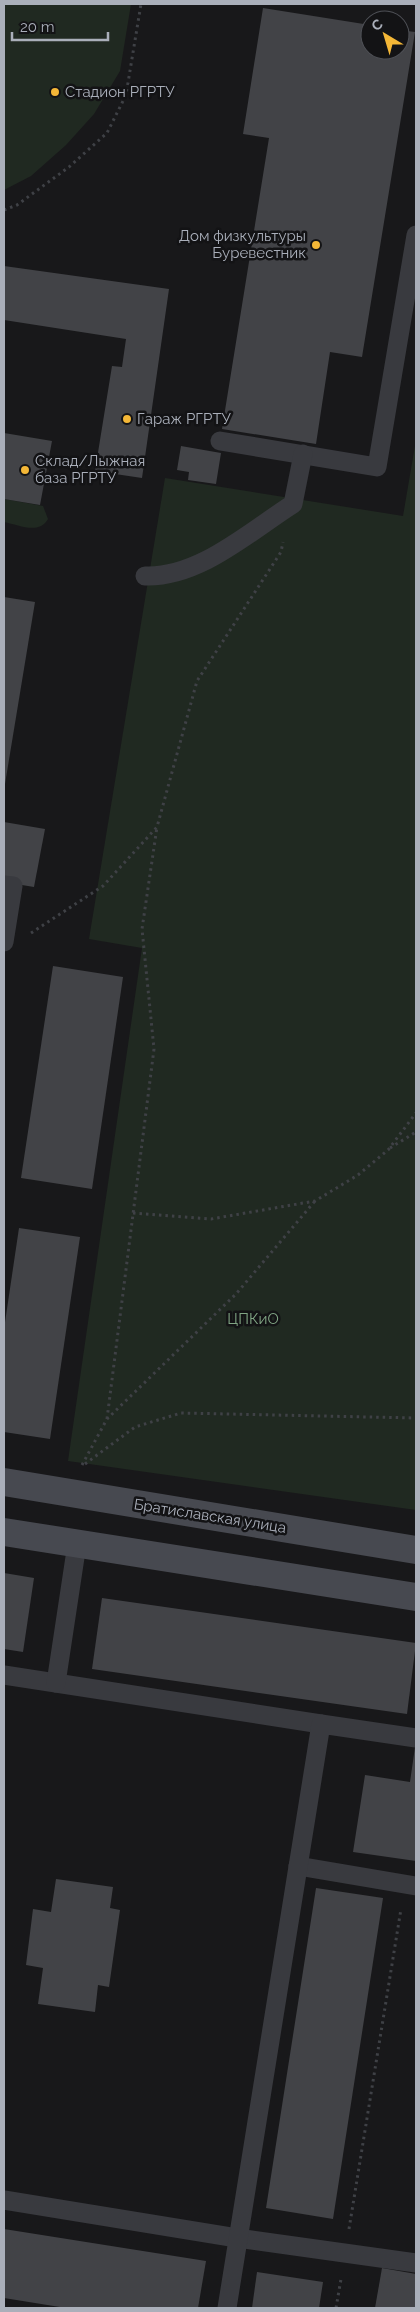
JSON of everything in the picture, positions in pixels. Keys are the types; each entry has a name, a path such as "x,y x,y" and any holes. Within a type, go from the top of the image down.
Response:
{"street":[{"name":"Братиславская улица","path":"4,1482 416,1550"},
{"path":"4,1532 416,1598"}],"lane":[{"path":"220,441 377,467 416,235"},
{"path":"145,576 162,577 201,564 292,504 303,454"},
{"path":"4,885 13,886 4,942"},
{"path":"56,1682 76,1544"},
{"path":"4,1675 416,1738"},
{"path":"227,2308 321,1724"},
{"path":"298,1866 411,1885"},
{"path":"4,2200 237,2238 416,2263"}],"path":[{"path":"4,210 17,205 69,167 107,133 126,95 141,4"},
{"path":"107,1419 154,1049 142,929 157,827 197,681 281,552 292,504"},
{"path":"28,935 103,886 157,827"},
{"path":"388,1150 416,1113"},
{"path":"416,1132 388,1150 358,1175 315,1201 236,1294 107,1419 80,1467 135,1427 182,1413 416,1418"},
{"path":"133,1213 211,1219 315,1201"},
{"path":"336,2308 411,1885"}],"green space":[{"name":"Стадион РГРТУ","path":"4,4 131,4 120,71 94,114 66,145 31,176 4,190"},
{"name":"ЦПКиО","path":"416,440 416,1510 68,1461 142,948 89,939 165,478 403,516"},
{"path":"4,499 43,506 48,519 44,524 34,528 4,522"}],"building":[{"name":"Дом физкультуры Буревестник","path":"263,8 360,23 360,60 410,60 410,31 415,32 362,357 330,352 316,444 222,429 269,138 243,134"},
{"name":"Гараж РГРТУ","path":"4,266 169,289 142,478 95,471 112,366 122,367 126,339 4,320"},
{"name":"Склад/Лыжная база РГРТУ","path":"4,433 52,441 40,505 4,499"},
{"path":"181,446 221,453 216,484 188,480 189,472 177,470"},
{"path":"4,597 35,602 5,784 4,784"},
{"path":"4,822 45,829 34,887 4,882"},
{"path":"53,966 123,977 92,1189 21,1178"},
{"path":"19,1228 80,1237 50,1439 4,1432 4,1329"},
{"path":"4,1573 34,1578 23,1652 4,1649"},
{"path":"102,1598 416,1643 407,1714 92,1669"},
{"path":"415,1747 416,1861 353,1852 365,1775 410,1782"},
{"path":"56,1879 113,1887 110,1908 120,1910 109,1987 98,1985 95,2012 38,2004 43,1968 26,1965 33,1909 51,1912"},
{"path":"316,1888 383,1898 333,2219 266,2208"},
{"path":"4,2229 206,2261 198,2308 66,2308 4,2298"},
{"path":"382,2268 416,2274 416,2308 375,2308"},
{"path":"257,2272 323,2282 319,2308 252,2308"}],"place":[{"name":"Стадион РГРТУ","path":"55,92"},
{"name":"Дом физкультуры Буревестник","path":"316,245"},
{"name":"Гараж РГРТУ","path":"127,419"},
{"name":"Склад/Лыжная база РГРТУ","path":"25,470"}]}
